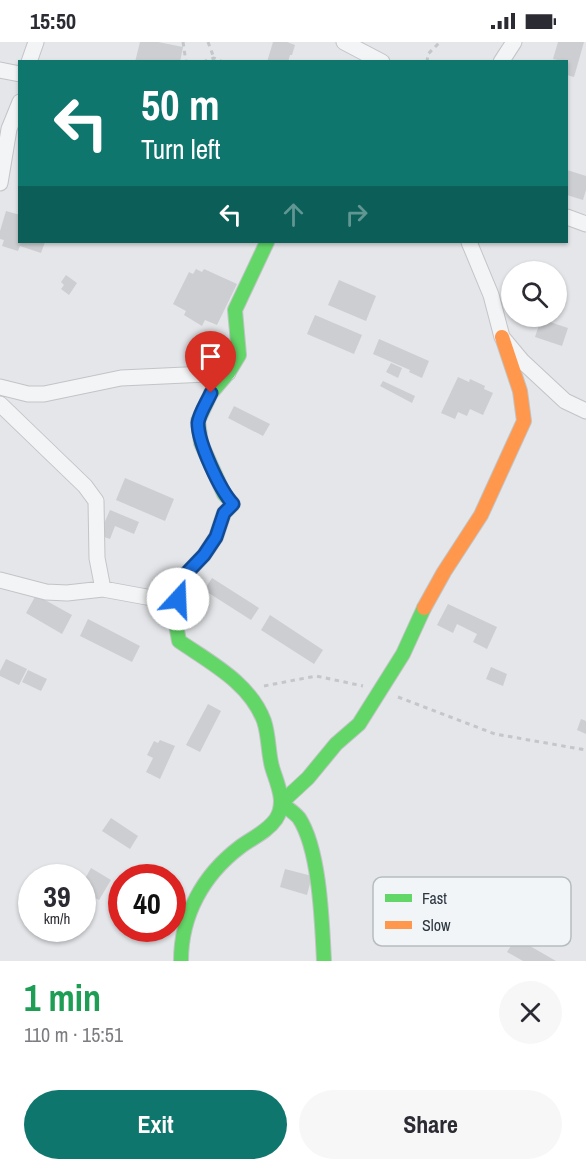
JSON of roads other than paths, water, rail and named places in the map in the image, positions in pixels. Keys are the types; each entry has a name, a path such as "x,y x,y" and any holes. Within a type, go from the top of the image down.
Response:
{"street":[{"path":"30,60 36,42"},
{"path":"502,60 514,42"},
{"path":"351,50 377,60"},
{"path":"0,70 18,74"},
{"path":"0,183 9,129 18,107"},
{"path":"568,217 586,224"},
{"path":"181,961 180,947 187,916 207,880 236,850 273,824 281,803 270,760 264,722 247,690 179,641 174,613 182,578 204,555 216,537 224,513 233,504 224,494 201,442 198,421 211,393 228,373 239,355 235,310 267,243"},
{"path":"281,803 308,778 336,744 359,724 403,654 423,609 444,572 481,515 524,421 520,391 491,295 469,243"},
{"path":"502,337 522,361 565,401 586,411"},
{"path":"0,387 28,394 44,394 120,378 228,373"},
{"path":"0,404 85,486 96,501 98,558 103,589"},
{"path":"0,580 46,592 68,593 103,589 152,598 178,599"},
{"path":"281,803 299,818 310,846 318,896 324,961"}]}
